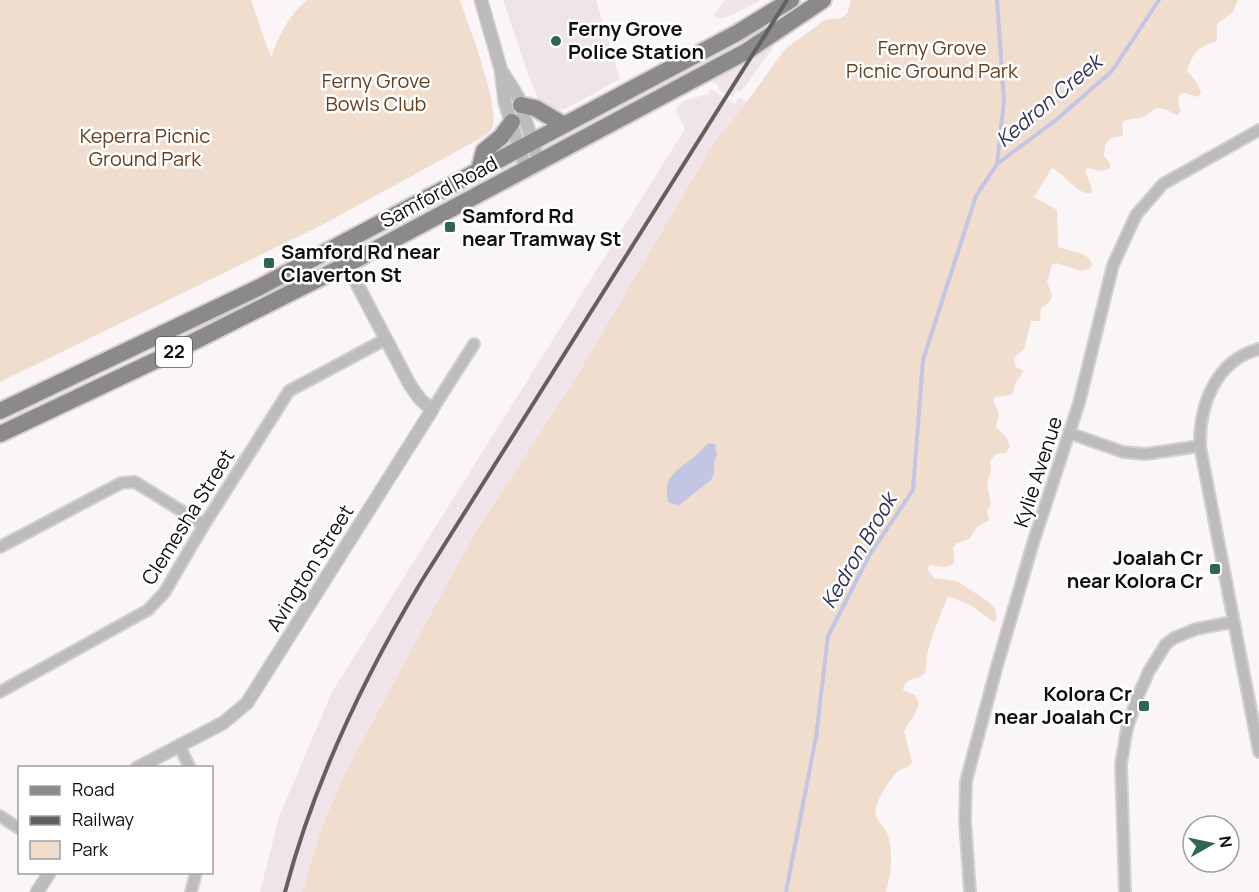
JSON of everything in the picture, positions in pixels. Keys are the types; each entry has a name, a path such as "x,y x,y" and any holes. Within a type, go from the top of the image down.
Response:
{"main road":[{"name":"Samford Road","path":"0,411 258,288 736,33 791,0"},
{"name":"Samford Road","path":"0,434 165,356 346,265 747,51 823,0"},
{"path":"521,105 536,108 564,125"},
{"path":"479,170 484,151 501,137 512,122"}],"street":[{"path":"481,0 501,70 505,103 512,122 526,145"},
{"path":"501,70 521,105 526,145 532,166"},
{"name":"Kylie Avenue","path":"970,892 965,820 966,781 1018,595 1079,404 1113,264 1136,215 1162,184 1259,130"},
{"path":"337,246 414,392 432,410"},
{"name":"Clemesha Street","path":"0,692 148,610 164,593 289,391 386,339"},
{"name":"Avington Street","path":"141,766 223,723 247,703 474,344"},
{"path":"1259,349 1238,358 1221,372 1202,415 1200,446 1259,752"},
{"path":"1069,433 1123,452 1146,454 1200,446"},
{"path":"0,547 121,483 135,482 204,525"},
{"path":"1125,892 1121,764 1127,728 1138,696 1149,671 1166,644 1196,629 1233,621"},
{"path":"179,746 189,766"},
{"path":"0,816 18,828"},
{"path":"37,892 49,874"},
{"path":"191,892 196,874"}],"shaded area":[{"path":"503,0 596,0 620,79 567,108 552,109 539,100"},
{"path":"725,0 761,0 719,19 714,15"},
{"path":"773,45 746,85 739,92 736,91 733,97 719,90 719,86 711,81"},
{"path":"711,89 735,104 739,97 747,102 715,141 575,379 478,528 345,773 321,829 302,892 260,892 279,817 332,692 685,129 676,111 677,107 686,100 708,94"}],"green space":[{"name":"Keperra Picnic Ground Park","path":"0,0 251,0 271,58 285,26 307,0 460,0 487,82 493,125 490,131 481,138 322,225 0,382"},
{"name":"Ferny Grove Picnic Ground Park","path":"851,0 1238,0 1232,13 1217,24 1217,41 1198,51 1187,70 1198,85 1201,93 1198,97 1185,93 1180,94 1178,98 1180,112 1177,115 1165,109 1156,108 1144,117 1126,120 1122,123 1123,136 1111,138 1105,145 1104,156 1110,163 1110,168 1101,171 1088,168 1085,171 1092,189 1091,193 1076,188 1052,168 1034,197 1057,210 1058,246 1087,256 1092,265 1089,269 1081,271 1056,263 1052,265 1047,282 1052,297 1041,308 1040,321 1031,321 1024,349 1014,358 1016,367 1024,371 1016,382 1012,395 995,397 993,401 999,414 996,427 1006,437 1010,446 1006,453 996,454 990,461 991,471 987,484 991,503 987,511 989,520 977,527 970,538 956,544 953,548 952,565 943,567 929,565 928,570 934,578 957,581 989,602 995,609 997,618 994,622 970,605 948,596 930,644 925,672 904,685 903,690 915,695 919,703 904,731 912,762 891,779 879,799 875,812 887,833 890,847 890,870 886,892 302,892 321,829 345,773 446,586 478,528 575,379 715,141 747,102 785,49 825,20 841,18 847,14"}],"water":[{"path":"708,443 715,444 717,454 711,480 679,505 669,503 667,488 671,477"}],"waterway":[{"name":"Kedron Creek","path":"997,0 1004,101 997,164"},
{"name":"Kedron Brook","path":"786,892 816,737 828,636 870,554 913,490 923,360 976,196 997,164 1056,120 1112,71 1159,0"}],"railway":[{"path":"285,892 325,771 379,656 421,582 787,0"}],"place":[{"name":"Ferny Grove Police Station","path":"556,41"},
{"name":"Samford Rd near Tramway St","path":"450,227"},
{"name":"Samford Rd near Claverton St","path":"269,263"},
{"name":"Joalah Cr near Kolora Cr","path":"1215,569"},
{"name":"Kolora Cr near Joalah Cr","path":"1144,706"}],"park label":[{"name":"Ferny Grove Bowls Club","path":"376,92"}]}
